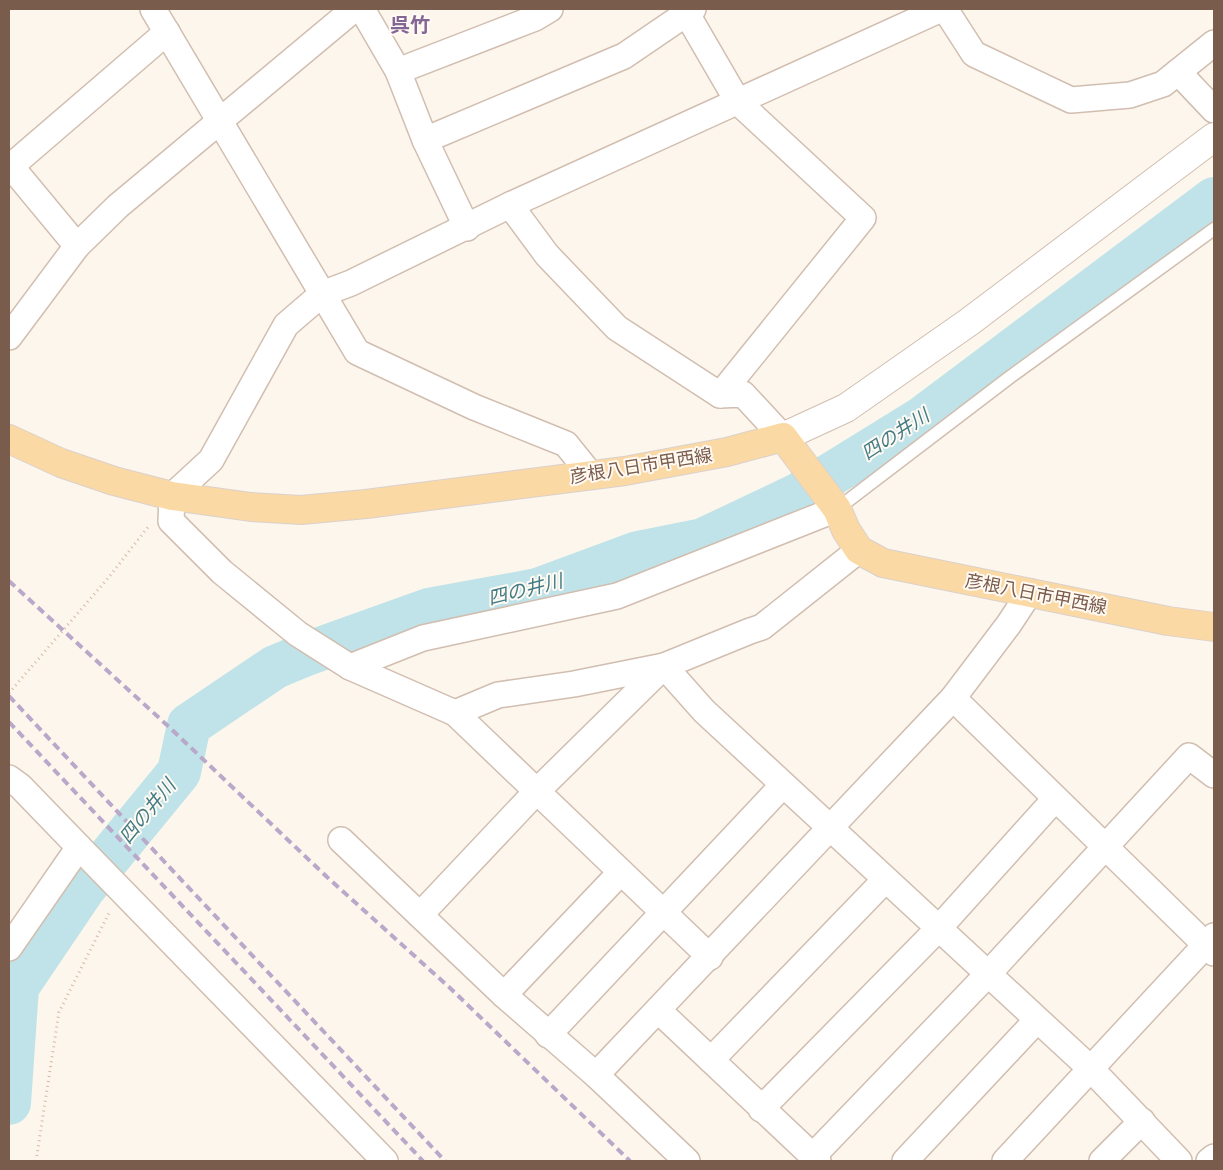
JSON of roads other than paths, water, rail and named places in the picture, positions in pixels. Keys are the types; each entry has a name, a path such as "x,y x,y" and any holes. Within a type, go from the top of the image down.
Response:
{"main road":[{"path":"783,436 833,504 859,550"},
{"name":"彦根八日市甲西線","path":"9,439 62,463 114,482 172,496 251,507 302,510 366,504 676,462 783,436"},
{"name":"彦根八日市甲西線","path":"859,550 883,562 1168,620 1214,627"}],"street":[{"path":"153,9 358,352 474,407 566,444 591,475"},
{"path":"9,337 77,246 118,206 354,9"},
{"path":"362,9 398,72 425,140 467,228"},
{"path":"710,957 665,912 620,873 455,712 346,665 298,634 222,572 171,521 172,496 211,460 286,325 322,294 351,283 467,228 510,205 941,9"},
{"path":"945,9 974,54 1071,100 1130,95 1163,84 1214,43"},
{"path":"425,140 624,56 688,10 738,102 863,218 720,395"},
{"path":"398,72 539,12"},
{"path":"77,246 9,166 167,32"},
{"path":"1178,72 1214,110"},
{"path":"510,205 547,255 617,328 720,395 742,394 783,436 846,408 936,345 1214,137"},
{"path":"346,665 423,638 617,596 833,504"},
{"path":"455,712 498,694 574,684 664,666 762,627 859,550"},
{"path":"596,1075 710,957 953,698 1009,624 1030,592"},
{"path":"664,666 704,711 1091,1068 1179,1161"},
{"path":"420,915 536,792 664,666"},
{"path":"953,698 1055,799 1212,944 1091,1068 1006,1161"},
{"path":"658,1011 761,1109 816,1158 1190,756 1214,775"},
{"path":"9,778 20,786 385,1161"},
{"path":"548,1035 783,785"},
{"path":"761,1109 939,928 1055,799"},
{"path":"340,840 504,995 596,1075 687,1161"},
{"path":"9,948 79,847"},
{"path":"504,995 620,873"},
{"path":"711,1060 885,880"},
{"path":"905,1161 1037,1020"},
{"path":"1102,1161 1142,1121"},
{"path":"1209,1161 1214,1157"}],"lane":[{"path":"833,504 1214,229"}],"waterway":[{"name":"四の井川","path":"9,1103 17,987 84,888 179,772 189,725 275,667 309,653 429,610 538,590 638,553 703,540 798,495 921,419 1214,199"}],"railway":[{"path":"9,581 168,726 327,877 450,988 630,1161"},
{"path":"9,696 445,1161"},
{"path":"9,722 423,1161"}],"district":[{"name":"呉竹","path":"410,25"}]}
